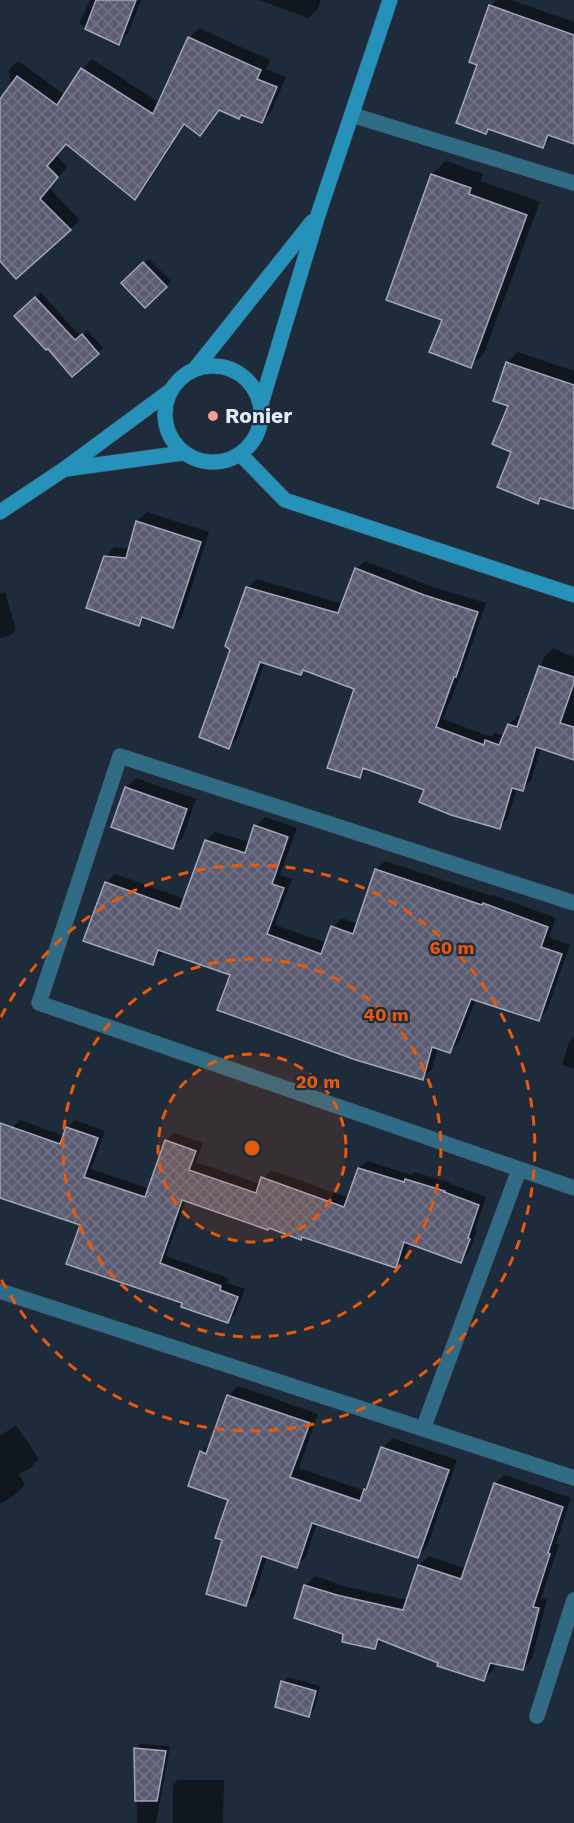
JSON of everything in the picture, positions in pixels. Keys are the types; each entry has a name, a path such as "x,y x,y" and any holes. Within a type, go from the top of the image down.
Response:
{"street":[{"path":"261,404 318,215 390,0"},
{"path":"351,115 574,183"},
{"path":"195,369 318,215"},
{"path":"0,512 63,470 170,391 180,378 195,369 212,365 229,368 243,376 255,388 261,404 262,421 255,440 241,455 222,462 202,462 183,453 172,440 165,424 164,408 170,391"},
{"path":"63,470 183,453"},
{"path":"241,455 285,500 574,596"},
{"path":"574,903 120,756 39,1003 574,1188"},
{"path":"423,1429 519,1170"},
{"path":"0,1291 574,1478"},
{"path":"537,1716 574,1600"}],"building":[{"path":"96,0 136,0 119,45 85,29"},
{"path":"489,5 574,35 574,144 548,135 543,148 488,129 486,134 456,123 477,65 469,62"},
{"path":"188,37 261,70 257,79 277,87 262,123 241,115 239,119 219,110 200,136 184,124 135,200 66,144 47,166 58,177 40,199 71,230 16,279 0,261 0,99 17,76 57,105 81,68 153,114"},
{"path":"431,174 471,188 469,194 527,215 471,368 429,352 442,320 386,300"},
{"path":"143,262 167,287 145,308 121,283"},
{"path":"35,297 75,340 82,334 99,354 72,377 48,349 46,350 14,316"},
{"path":"506,362 574,385 574,509 540,498 538,504 497,487 511,452 492,444 508,406 493,401"},
{"path":"136,521 201,542 173,628 142,617 139,626 86,608 104,556 126,558"},
{"path":"355,568 424,595 478,612 436,727 484,745 485,740 499,745 508,724 517,727 539,666 574,677 560,723 574,727 574,760 536,747 523,791 512,788 500,829 451,815 419,802 424,790 363,768 360,778 327,768 354,689 303,670 301,675 260,662 229,749 199,737 230,650 225,646 246,587 338,613"},
{"path":"125,787 187,809 173,849 111,827"},
{"path":"254,825 288,837 272,884 284,888 267,934 321,954 331,926 353,934 375,869 482,905 483,903 548,927 541,947 562,954 539,1021 471,999 450,1053 432,1047 423,1080 356,1060 217,1010 230,975 158,950 153,965 83,941 105,882 180,909 205,840 245,853"},
{"path":"0,1123 60,1144 66,1127 98,1138 84,1177 145,1197 165,1140 196,1151 189,1170 256,1193 261,1177 344,1207 358,1168 445,1191 479,1205 461,1263 404,1242 396,1268 302,1237 301,1240 269,1228 268,1230 182,1200 160,1263 221,1286 220,1290 238,1297 228,1323 181,1307 182,1303 66,1264 80,1225 0,1198"},
{"path":"227,1395 310,1423 290,1477 360,1501 381,1447 449,1470 418,1558 312,1523 297,1568 262,1556 246,1606 206,1594 222,1540 215,1538 228,1500 188,1486 200,1451 206,1454"},
{"path":"494,1483 563,1507 533,1607 539,1608 523,1670 490,1663 484,1681 437,1666 438,1663 378,1639 375,1649 342,1642 343,1634 294,1618 304,1585 403,1610 418,1565 461,1579"},
{"path":"281,1681 316,1691 309,1717 275,1707"},
{"path":"134,1748 166,1751 157,1801 135,1801"}],"place":[{"name":"Ronier","path":"213,416"}]}
